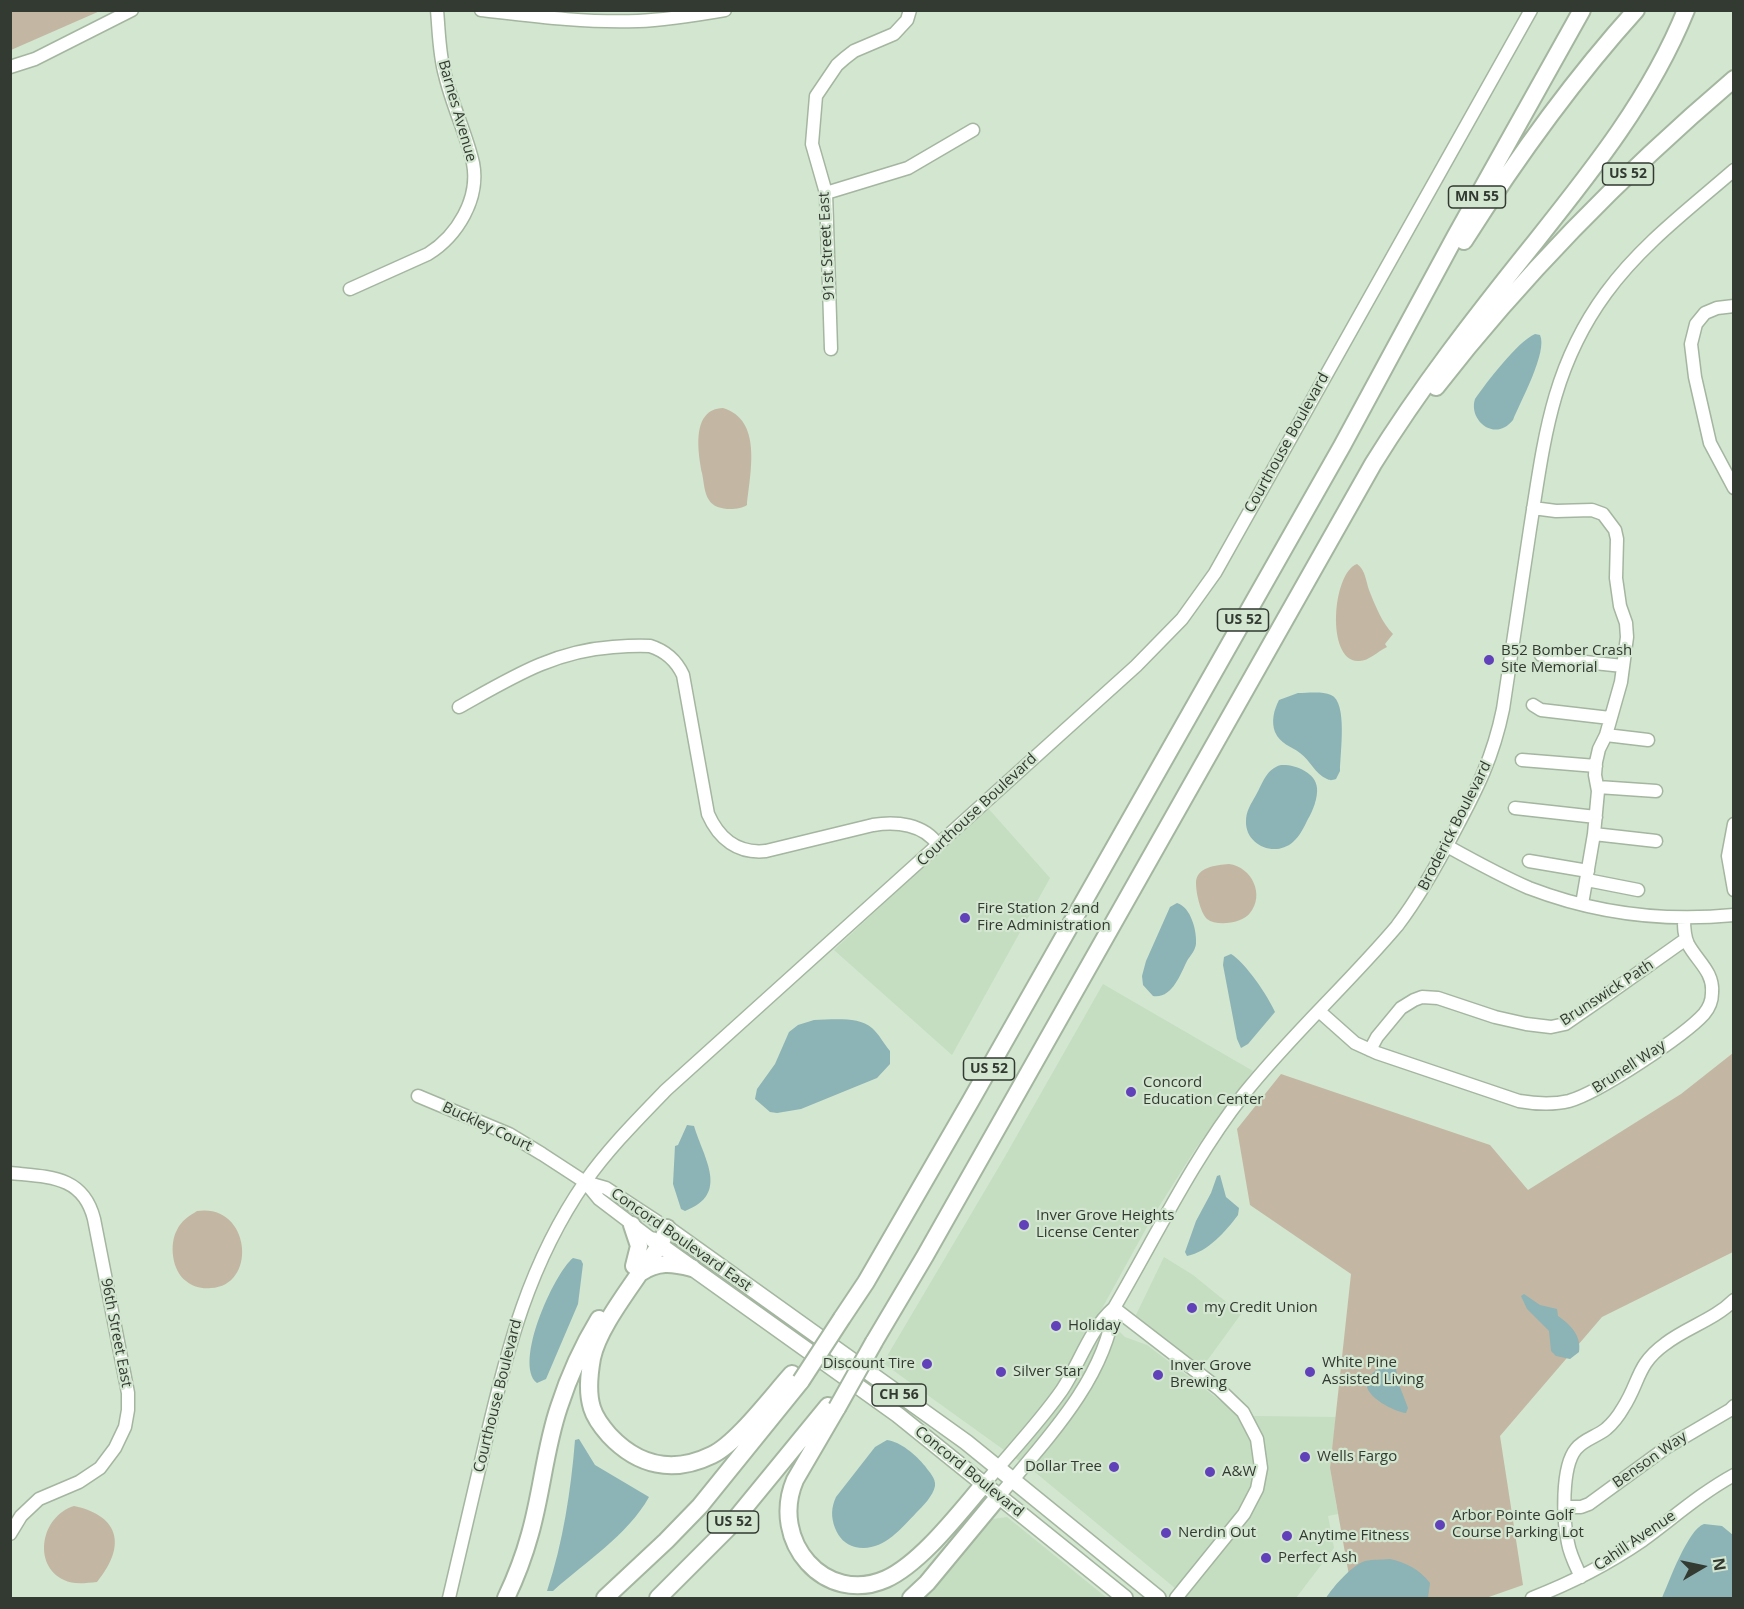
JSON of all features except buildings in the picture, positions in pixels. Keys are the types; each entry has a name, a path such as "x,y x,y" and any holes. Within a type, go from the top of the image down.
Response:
{"highway":[{"name":"MN 55","path":"1375,385 1582,10"},
{"name":"US 52","path":"605,1599 700,1506 842,1318 866,1282 1375,385 1508,172 1577,78 1636,10"},
{"path":"1340,522 1388,440 1441,362 1611,146 1652,81 1685,14"},
{"name":"US 52","path":"658,1599 728,1528 833,1406 874,1342 931,1246 1340,522 1390,450 1433,392 1529,276 1620,181 1734,79"},
{"path":"632,1225 639,1246 637,1270 599,1340 593,1356 588,1389 592,1409 602,1427 620,1447 639,1460 657,1465 680,1465 701,1460 715,1454 796,1377"},
{"path":"506,1599 531,1533 558,1409 571,1373 585,1341 667,1228"},
{"path":"637,1270 660,1264 692,1268"},
{"path":"833,1406 790,1491 787,1513 791,1536 796,1547 810,1564 829,1578 847,1583 866,1584 892,1576 920,1554 984,1484"},
{"path":"911,1599 999,1496"}],"main road":[{"name":"Concord Boulevard East","path":"667,1228 799,1323"},
{"name":"Concord Boulevard East","path":"656,1242 692,1268"},
{"name":"Concord Boulevard","path":"692,1268 898,1415 1125,1599"},
{"name":"Concord Boulevard","path":"799,1323 998,1467 1158,1599"}],"street":[{"path":"10,67 35,59 132,10"},
{"name":"Barnes Avenue","path":"350,289 428,254 439,246 457,227 471,197 473,164 442,67 437,10"},
{"path":"481,10 568,20 622,21 675,18 726,10"},
{"name":"91st Street East","path":"831,349 826,193 812,144 816,96 837,65 854,51 894,34 907,20 910,10"},
{"name":"Courthouse Boulevard","path":"449,1599 515,1322 546,1249 585,1182 639,1117 666,1090 1136,666 1182,619 1202,594 1532,10"},
{"path":"826,193 908,168 973,130"},
{"name":"Broderick Boulevard","path":"984,1484 1057,1397 1096,1328 1114,1308 1228,1115 1258,1077 1397,926 1417,899 1485,773 1497,736 1544,439 1567,360 1585,325 1605,294 1636,256 1734,170"},
{"path":"1734,306 1717,308 1705,313 1696,324 1691,344 1710,443 1734,488"},
{"path":"1533,508 1556,512 1592,510 1603,514 1615,530 1617,539 1616,578 1627,637 1622,682 1606,735 1599,748 1596,766 1598,787 1596,817 1582,904"},
{"path":"459,707 525,670 557,657 593,648 642,645 658,649 672,658 683,675 708,814 716,830 727,842 749,851 766,851 890,823 918,829 934,839 938,845"},
{"path":"1541,655 1556,659 1623,666"},
{"path":"1533,705 1541,710 1610,718"},
{"path":"1606,735 1648,740"},
{"path":"1522,760 1596,766"},
{"path":"1598,787 1656,791"},
{"path":"1515,808 1596,817"},
{"path":"1734,824 1728,856 1734,890"},
{"path":"1594,834 1656,841"},
{"path":"1447,846 1522,885 1582,904 1628,914 1684,918 1734,915"},
{"path":"1529,861 1638,890"},
{"name":"Brunell Way","path":"1319,1011 1355,1043 1370,1050 1519,1101 1554,1103 1582,1096 1615,1078 1668,1042 1706,1011 1710,1001 1712,983 1686,939 1684,918"},
{"name":"Brunswick Path","path":"1370,1050 1377,1036 1401,1008 1422,997 1438,998 1495,1017 1526,1024 1551,1027 1564,1024 1686,939"},
{"name":"Buckley Court","path":"418,1096 511,1135 585,1182"},
{"name":"96th Street East","path":"10,1173 49,1177 65,1182 79,1191 89,1204 94,1219 128,1401 122,1434 105,1462 79,1482 39,1500 14,1521 10,1534"},
{"name":"Concord Boulevard East","path":"585,1182 599,1199 656,1242"},
{"name":"Concord Boulevard East","path":"585,1182 606,1188 667,1228"},
{"path":"1114,1308 1219,1389 1243,1412 1257,1439 1261,1468 1257,1489 1244,1514 1176,1599"},
{"name":"Broderick Boulevard","path":"999,1496 1081,1393 1108,1340 1114,1308"},
{"path":"1581,1577 1568,1544 1565,1507 1568,1462 1583,1442 1605,1430 1614,1420 1625,1406 1645,1362 1665,1343 1731,1309"},
{"name":"Benson Way","path":"1565,1507 1581,1507 1594,1501 1666,1447 1734,1406"},
{"name":"Cahill Avenue","path":"1532,1599 1581,1577 1629,1549 1707,1491 1734,1474"}],"shaded area":[{"path":"11,10 100,11 11,50"},
{"path":"723,408 736,414 744,424 751,449 747,505 738,508 727,509 712,504 706,494 700,464 698,443 701,423 713,410"},
{"path":"1357,564 1364,572 1369,590 1385,625 1393,634 1385,644 1387,647 1362,661 1348,657 1341,647 1336,616 1342,583 1349,571"},
{"path":"987,807 1050,878 952,1055 834,950"},
{"path":"1229,864 1244,870 1250,876 1256,890 1256,898 1247,916 1236,921 1217,923 1207,919 1200,907 1197,878 1203,870"},
{"path":"1103,984 1253,1071 1196,1148 1153,1216 1100,1312 1125,1337 1147,1345 1239,1415 1243,1424 1254,1416 1336,1417 1330,1468 1338,1514 1328,1516 1334,1548 1296,1598 1187,1598 1036,1473 883,1363 1003,1160"},
{"path":"1733,1053 1733,1252 1602,1317 1500,1436 1523,1585 1486,1598 1353,1598 1330,1468 1351,1274 1250,1205 1237,1129 1281,1074 1490,1145 1528,1190 1681,1094"},
{"path":"197,1211 215,1212 229,1219 238,1231 242,1246 241,1261 236,1274 226,1284 211,1288 195,1286 181,1277 175,1264 173,1242 175,1236 183,1221"},
{"path":"1164,1257 1193,1275 1241,1314 1201,1369 1135,1317"},
{"path":"74,1506 102,1517 110,1525 114,1535 115,1545 112,1557 97,1582 68,1582 54,1573 47,1564 44,1553 48,1530 63,1511"},
{"path":"1007,1517 1107,1598 925,1598 993,1519"}],"water":[{"path":"1535,334 1540,335 1541,343 1537,365 1513,420 1506,427 1498,429 1485,426 1475,414 1475,399 1511,353"},
{"path":"1315,692 1331,695 1340,707 1342,729 1340,771 1336,779 1330,780 1323,777 1304,756 1286,744 1275,732 1274,716 1279,700 1298,693"},
{"path":"1281,765 1292,766 1309,773 1316,782 1317,796 1312,812 1295,840 1286,847 1270,849 1250,837 1246,817 1266,777"},
{"path":"1177,903 1186,909 1192,920 1196,939 1194,951 1175,985 1165,994 1153,996 1143,985 1142,976 1146,961 1170,907"},
{"path":"1231,954 1256,980 1275,1012 1248,1044 1241,1048 1237,1039 1223,965 1224,957"},
{"path":"814,1020 844,1020 866,1024 875,1030 890,1051 890,1064 877,1078 801,1109 770,1112 755,1099 757,1089 775,1064 789,1032 798,1025"},
{"path":"687,1125 694,1126 710,1174 710,1185 707,1195 699,1204 685,1211 681,1209 673,1184 675,1146 678,1145"},
{"path":"1220,1175 1226,1197 1239,1208 1238,1215 1209,1245 1187,1256 1185,1252 1196,1221 1217,1176"},
{"path":"573,1258 581,1260 583,1264 578,1304 546,1379 537,1383 531,1373 530,1358 533,1339 547,1299 556,1281"},
{"path":"1524,1294 1540,1305 1557,1309 1558,1316 1571,1327 1577,1336 1579,1352 1570,1359 1556,1356 1551,1351 1549,1331 1527,1309 1521,1296"},
{"path":"1389,1363 1395,1365 1408,1408 1406,1413 1395,1410 1375,1398 1367,1387 1370,1376"},
{"path":"579,1439 595,1465 649,1497 629,1524 605,1548 553,1591 547,1591 566,1516 575,1440"},
{"path":"887,1440 913,1453 933,1478 934,1490 922,1507 889,1539 873,1547 855,1547 840,1538 832,1516 833,1505 836,1497 875,1447"},
{"path":"1704,1524 1722,1526 1733,1535 1733,1598 1662,1598 1686,1545 1698,1528"},
{"path":"1390,1559 1412,1567 1426,1578 1430,1583 1428,1598 1326,1598 1343,1577 1360,1563 1368,1560"}],"place":[{"name":"B52 Bomber Crash Site Memorial","path":"1489,660"},
{"name":"Fire Station 2 and Fire Administration","path":"965,918"},
{"name":"Concord Education Center","path":"1131,1092"},
{"name":"Inver Grove Heights License Center","path":"1024,1225"},
{"name":"my Credit Union","path":"1192,1308"},
{"name":"Holiday","path":"1056,1326"},
{"name":"Discount Tire","path":"927,1364"},
{"name":"Silver Star","path":"1001,1372"},
{"name":"White Pine Assisted Living","path":"1310,1372"},
{"name":"Inver Grove Brewing","path":"1158,1375"},
{"name":"Wells Fargo","path":"1305,1457"},
{"name":"Dollar Tree","path":"1114,1467"},
{"name":"A&W","path":"1210,1472"},
{"name":"Arbor Pointe Golf Course Parking Lot","path":"1440,1525"},
{"name":"Nerdin Out","path":"1166,1533"},
{"name":"Anytime Fitness","path":"1287,1536"},
{"name":"Perfect Ash","path":"1266,1558"}]}
